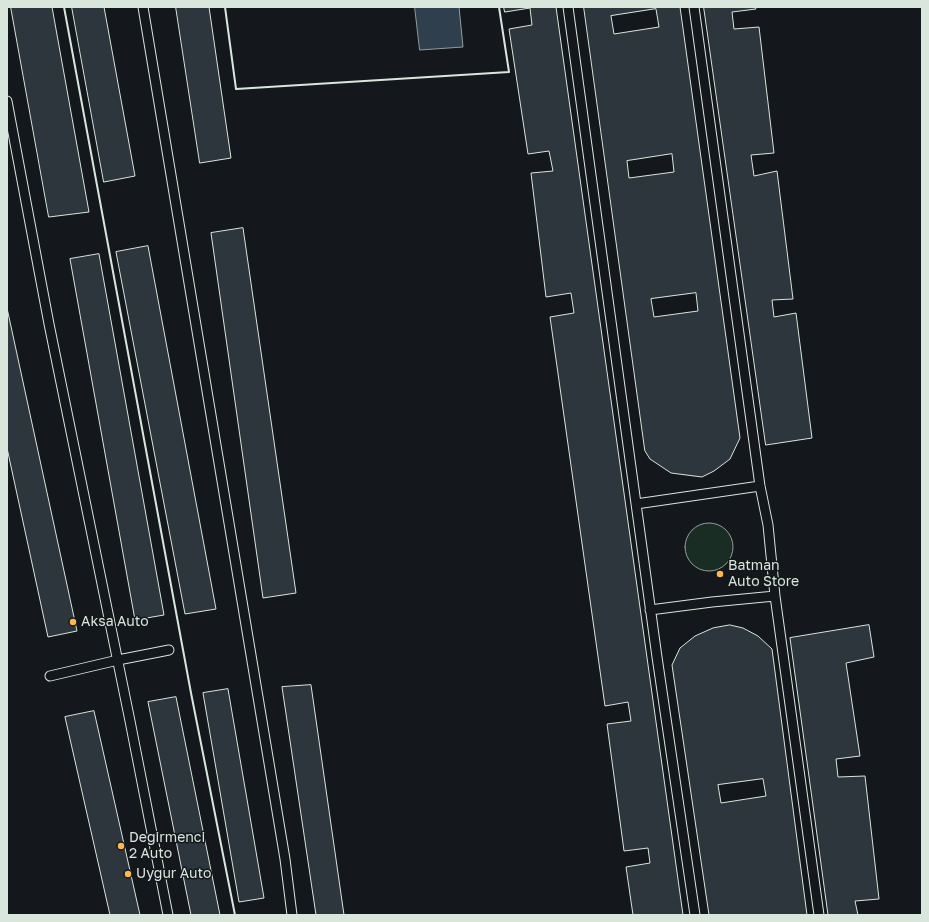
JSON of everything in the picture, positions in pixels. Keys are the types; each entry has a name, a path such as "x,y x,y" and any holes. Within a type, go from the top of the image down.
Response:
{"lane":[{"path":"143,7 284,858 292,915"},
{"path":"568,7 650,610 694,915"},
{"path":"694,7 760,486 768,525 775,596 819,915"},
{"path":"7,101 49,324 118,660 168,915"},
{"path":"636,504 760,486"},
{"path":"650,610 775,596"},
{"path":"50,676 169,650"}],"green space":[{"path":"709,523 718,525 726,530 731,538 733,547 731,556 726,564 718,569 709,571 700,569 692,564 687,556 685,547 687,538 692,530 700,525"}],"water":[{"path":"415,7 459,7 463,47 420,50"}],"building":[{"path":"11,7 52,7 89,212 49,217"},
{"path":"72,7 104,7 135,176 104,182"},
{"path":"176,7 209,7 231,158 200,163"},
{"path":"504,7 556,7 683,915 633,915 626,867 650,863 648,848 624,851 607,724 631,721 628,702 605,706 550,317 574,313 571,293 546,297 531,173 553,171 549,151 528,154 509,29 532,25 530,8 505,12"},
{"path":"584,7 680,7 740,438 730,459 714,471 702,477 671,473 650,459 645,451","holes":["656,9 659,27 614,34 611,16","672,154 674,172 629,178 627,161","696,293 698,311 654,317 651,299"]},
{"path":"704,7 755,7 756,9 732,12 734,29 759,27 774,153 751,155 754,176 777,171 793,299 772,300 774,317 796,313 812,438 766,445"},
{"path":"243,228 296,593 263,598 211,233"},
{"path":"148,246 216,609 185,614 116,252"},
{"path":"99,254 164,615 135,620 70,259"},
{"path":"7,308 77,631 48,637 7,448"},
{"path":"730,625 743,628 758,636 772,649 807,915 709,915 672,665 680,648 695,636 713,628","holes":["763,779 766,796 721,803 718,785"]},
{"path":"869,625 874,657 846,663 860,756 836,759 838,777 865,776 879,899 855,901 858,915 828,915 790,638"},
{"path":"311,685 344,915 316,915 282,687"},
{"path":"228,689 264,898 239,902 203,693"},
{"path":"176,697 220,915 191,915 148,702"},
{"path":"94,711 140,915 110,915 65,717"}],"wall":[{"path":"64,7 191,693 235,915"},
{"path":"225,7 236,89 509,72 499,7"}],"place":[{"name":"Batman Auto Store","path":"720,574"},
{"name":"Aksa Auto","path":"73,622"},
{"name":"Değirmenci 2 Auto","path":"121,846"},
{"name":"Uygur Auto","path":"128,874"}]}
